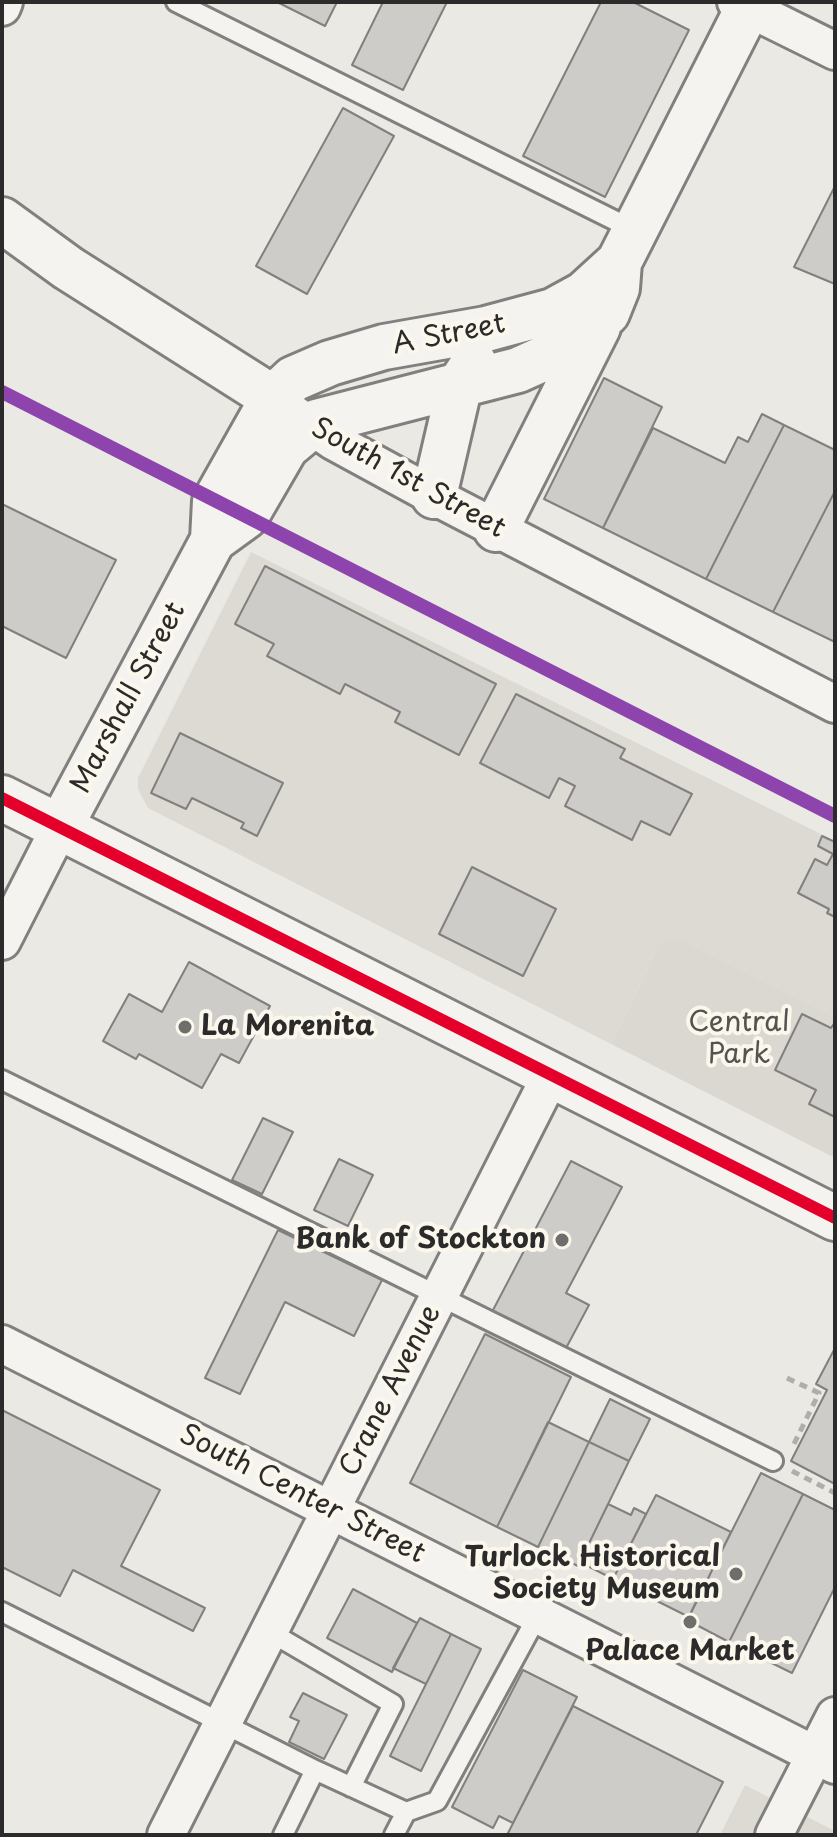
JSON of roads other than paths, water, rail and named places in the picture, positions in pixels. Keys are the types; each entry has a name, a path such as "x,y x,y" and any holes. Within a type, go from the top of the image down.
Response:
{"street":[{"path":"496,529 592,308 612,304 628,246 745,4 835,51"},
{"name":"South 1st Street","path":"2,220 68,268 273,398 309,426 496,529 835,704"},
{"name":"A Street","path":"273,398 293,379 330,363 384,347 513,322 553,311 592,308"},
{"name":"A Street","path":"309,426 347,411 536,364 567,348 592,308"},
{"path":"434,496 460,384"},
{"name":"Marshall Street","path":"2,941 213,540 215,501 273,398"},
{"name":"Marshall Street","path":"213,540 246,516 286,447 309,426"},
{"path":"2,798 835,1218"},
{"name":"Crane Avenue","path":"166,1835 551,1075"},
{"name":"South Center Street","path":"2,1344 825,1760"},
{"path":"774,1835 825,1760 835,1716"}],"lane":[{"path":"176,2 628,246"},
{"path":"2,1080 440,1293 778,1464"},
{"path":"2,1612 315,1770 406,1812"},
{"path":"394,1835 406,1812 437,1801 538,1615"},
{"path":"270,1632 393,1704 351,1787"},
{"path":"283,1835 315,1770"}],"place":[{"name":"La Morenita","path":"185,1027"},
{"name":"Bank of Stockton","path":"562,1240"},
{"name":"Turlock Historical Society Museum","path":"736,1574"},
{"name":"Palace Market","path":"690,1622"}],"park label":[{"name":"Central Park","path":"739,1039"}]}
